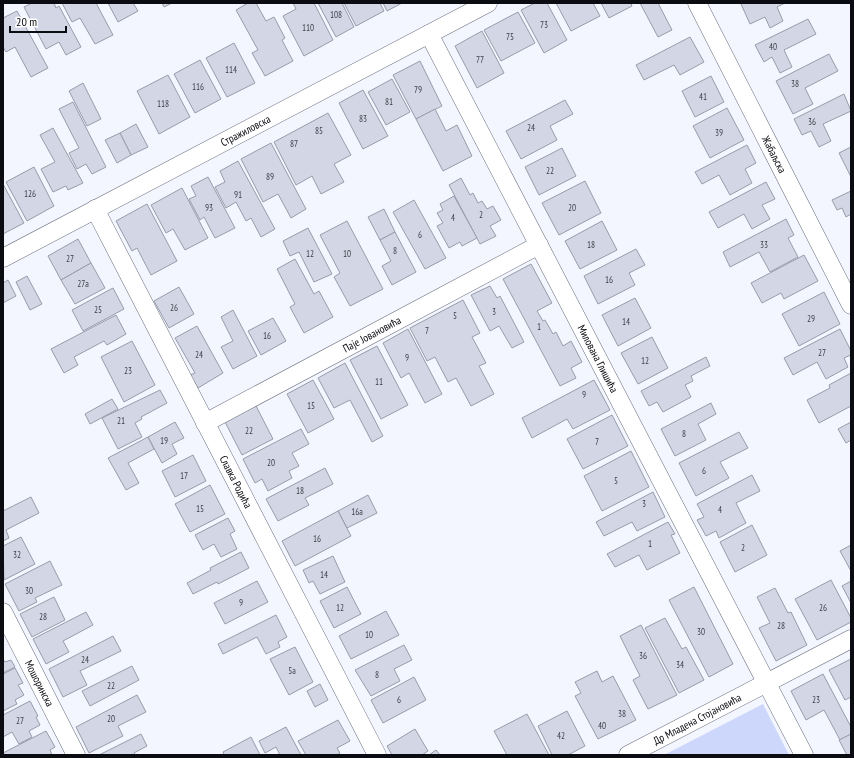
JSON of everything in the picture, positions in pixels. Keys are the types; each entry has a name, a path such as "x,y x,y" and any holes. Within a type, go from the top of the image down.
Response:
{"street":[{"name":"Стражиловска","path":"3,258 488,3"},
{"name":"Жабаљска","path":"697,3 851,305"},
{"name":"Милована Глишића","path":"429,34 767,683"},
{"name":"Славка Родића","path":"95,209 377,755"},
{"name":"Паје Јовановића","path":"205,423 539,245"},
{"name":"Мошоринска","path":"3,612 76,755"},
{"name":"Др Младена Стојановића","path":"628,755 851,639"},
{"path":"767,683 804,755"}],"shaded area":[{"path":"763,704 789,755 664,755"}],"building":[{"path":"32,3 54,3 56,8 59,6 81,47 66,55 59,42 46,49 24,7"},
{"path":"62,3 96,3 113,35 95,44 80,18 72,22"},
{"path":"108,3 133,3 138,11 118,22"},
{"path":"162,3 172,3 164,7"},
{"path":"248,3 256,3 266,21 274,17 285,38 282,40 293,61 265,76 252,53 258,50 236,10"},
{"path":"293,3 314,3 333,40 304,56 283,16 296,9"},
{"path":"318,3 342,3 354,27 336,37"},
{"path":"344,3 380,3 384,11 356,26"},
{"path":"383,3 402,3 387,11"},
{"path":"535,3 547,3 567,40 544,53 521,10"},
{"path":"556,3 593,3 600,16 571,31"},
{"path":"601,3 631,3 632,6 609,18"},
{"path":"640,3 658,3 672,30 658,37"},
{"path":"785,3 777,7 783,21 770,28 765,17 750,24 741,4"},
{"path":"17,11 48,68 31,77 15,47 6,52 3,47 3,18"},
{"path":"518,12 535,43 501,61 484,30"},
{"path":"808,19 816,34 784,50 792,67 780,73 772,57 764,62 755,45"},
{"path":"482,31 504,73 477,88 455,46"},
{"path":"690,37 704,62 680,75 674,65 644,80 636,65"},
{"path":"234,43 255,83 227,97 206,58"},
{"path":"829,54 838,71 805,88 813,104 793,114 776,81"},
{"path":"200,60 221,99 195,113 174,74"},
{"path":"420,61 442,106 416,119 393,75"},
{"path":"168,75 190,117 159,134 137,91"},
{"path":"711,76 724,102 695,117 682,91"},
{"path":"392,79 410,112 386,125 368,92"},
{"path":"83,83 101,119 87,126 69,91"},
{"path":"363,90 388,136 363,149 339,103"},
{"path":"844,94 851,111 823,124 831,141 819,147 811,131 802,135 794,119"},
{"path":"565,100 573,114 550,126 557,140 521,159 506,131"},
{"path":"73,102 106,167 92,174 86,164 77,169 69,153 79,148 59,109"},
{"path":"727,108 744,140 710,158 693,126"},
{"path":"435,109 446,131 457,125 472,156 443,171 416,119"},
{"path":"328,113 351,155 334,164 344,182 321,194 312,176 296,185 274,142"},
{"path":"136,124 148,147 131,155 120,133"},
{"path":"53,128 83,183 68,190 66,186 53,192 41,169 55,162 40,135"},
{"path":"120,133 131,155 117,163 105,140"},
{"path":"271,143 306,209 291,218 278,194 263,202 241,159"},
{"path":"747,145 756,163 745,169 752,183 730,195 719,175 702,184 695,172"},
{"path":"851,147 851,177 839,153"},
{"path":"562,148 576,176 539,195 525,167"},
{"path":"238,161 275,229 261,237 251,218 246,221 236,202 226,208 215,187 225,182 220,171"},
{"path":"34,167 54,206 27,221 6,182"},
{"path":"208,177 235,228 215,238 204,217 200,220 189,199 196,196 191,186"},
{"path":"461,178 470,195 473,193 478,203 482,201 487,209 493,206 501,220 490,226 496,236 480,244 449,185"},
{"path":"585,181 601,213 559,235 542,203"},
{"path":"766,182 775,199 762,205 770,219 752,229 744,214 718,228 709,212"},
{"path":"3,184 24,223 3,234"},
{"path":"182,188 208,238 185,250 173,229 166,233 151,205"},
{"path":"851,191 851,214 846,217 842,208 837,210 832,200"},
{"path":"454,196 477,238 462,246 460,242 449,248 437,226 443,223 437,213 443,210 440,204"},
{"path":"414,200 446,258 425,269 393,212"},
{"path":"147,204 177,261 151,275 137,248 132,251 116,221"},
{"path":"384,209 395,232 380,240 368,217"},
{"path":"786,219 794,235 788,238 798,257 770,272 759,252 730,267 723,252"},
{"path":"347,221 383,289 350,306 334,277 340,273 320,235"},
{"path":"602,221 617,250 580,269 565,241"},
{"path":"308,228 332,274 314,282 299,252 290,256 283,241"},
{"path":"395,232 416,272 392,285 382,266 391,261 380,240"},
{"path":"78,239 91,263 61,280 48,256"},
{"path":"636,249 645,265 629,273 635,285 598,304 584,276"},
{"path":"804,255 818,281 784,299 781,293 762,303 751,283"},
{"path":"295,259 314,294 319,291 333,317 304,333 290,307 295,304 277,269"},
{"path":"91,263 105,288 75,304 61,280"},
{"path":"531,264 552,303 537,311 543,321 545,320 553,334 556,332 563,346 571,341 582,362 571,368 576,378 560,386 503,279"},
{"path":"27,276 42,304 30,310 16,282"},
{"path":"8,280 16,296 3,303 3,283"},
{"path":"490,286 497,298 500,296 524,342 512,348 499,326 490,331 471,295"},
{"path":"179,287 194,314 169,328 154,301"},
{"path":"113,288 124,309 83,331 72,310"},
{"path":"824,292 840,324 799,346 782,314"},
{"path":"635,298 651,328 618,346 602,315"},
{"path":"463,300 480,333 472,337 486,363 479,366 494,394 471,406 456,378 448,382 435,357 427,361 410,328"},
{"path":"233,310 257,356 233,369 221,347 233,341 221,317"},
{"path":"116,315 126,334 107,345 104,341 74,357 78,365 64,373 51,349"},
{"path":"273,318 286,341 261,355 248,331"},
{"path":"197,326 223,373 198,388 190,375 195,373 175,338"},
{"path":"408,329 442,394 425,403 409,373 401,378 383,343"},
{"path":"840,329 851,351 851,355 844,358 848,367 826,379 817,362 793,375 784,358"},
{"path":"652,337 668,368 638,384 621,353"},
{"path":"132,341 155,385 124,402 101,357"},
{"path":"377,346 408,405 381,419 350,360"},
{"path":"706,357 710,366 691,376 693,381 685,385 691,397 663,412 657,402 649,406 641,391"},
{"path":"345,363 383,436 372,442 350,400 334,408 318,378"},
{"path":"851,373 851,406 819,423 807,400 830,388 829,385"},
{"path":"313,380 334,419 308,433 287,394"},
{"path":"594,380 610,410 573,429 567,419 532,438 522,418"},
{"path":"160,390 167,403 141,417 142,419 135,423 142,437 118,449 102,418"},
{"path":"112,399 118,409 90,424 85,414"},
{"path":"711,403 716,414 698,424 706,440 675,456 661,429"},
{"path":"256,406 273,439 242,455 225,422"},
{"path":"612,415 628,446 583,469 567,439"},
{"path":"175,422 184,438 172,444 177,454 162,463 148,437"},
{"path":"851,422 851,440 846,443 838,429"},
{"path":"301,429 309,444 292,453 299,466 289,471 292,478 268,491 262,479 255,483 243,459"},
{"path":"739,432 748,448 720,462 729,478 696,496 679,463"},
{"path":"148,437 154,449 128,463 139,483 126,490 108,458"},
{"path":"631,451 649,487 602,511 584,476"},
{"path":"193,455 206,481 175,497 162,471"},
{"path":"325,468 333,484 305,498 309,505 278,521 266,499"},
{"path":"752,475 760,491 736,503 746,523 719,538 716,531 706,536 697,520 704,517 697,504"},
{"path":"210,485 225,514 190,532 175,504"},
{"path":"653,492 665,517 637,531 632,522 604,536 596,522"},
{"path":"368,495 377,513 347,528 338,511"},
{"path":"31,497 39,513 6,530 9,538 3,541 3,511"},
{"path":"338,511 351,536 295,566 282,541"},
{"path":"228,518 235,531 230,534 237,549 221,557 214,544 203,550 195,535"},
{"path":"668,522 675,534 671,535 680,553 647,570 639,555 615,567 607,554"},
{"path":"752,525 767,555 735,572 720,542"},
{"path":"21,537 35,564 4,580 3,546"},
{"path":"851,545 851,571 840,551"},
{"path":"241,552 249,568 218,584 217,582 193,594 187,583 211,570 210,568"},
{"path":"333,556 345,582 320,594 313,581 309,583 303,570"},
{"path":"50,561 62,585 35,598 37,602 19,611 5,584"},
{"path":"831,580 851,618 851,622 817,640 795,599"},
{"path":"257,581 268,602 225,624 214,603"},
{"path":"851,581 851,603 842,586"},
{"path":"347,587 361,614 334,628 320,601"},
{"path":"694,587 733,664 709,677 669,600"},
{"path":"775,588 788,613 791,612 807,645 776,661 759,628 770,623 757,597"},
{"path":"54,597 65,620 32,637 20,614"},
{"path":"386,611 399,635 351,659 339,636"},
{"path":"86,612 93,625 63,641 69,652 46,664 33,639"},
{"path":"276,615 287,637 278,642 280,647 266,654 257,637 223,654 218,644"},
{"path":"665,618 682,649 686,647 704,680 679,693 645,628"},
{"path":"641,625 677,695 648,709 633,680 640,676 620,636"},
{"path":"113,636 121,651 80,671 87,685 63,697 49,669"},
{"path":"404,645 412,660 394,669 400,681 371,696 355,670"},
{"path":"295,647 313,682 289,695 270,659"},
{"path":"3,659 5,662 11,660 15,667 3,673"},
{"path":"851,659 851,697 845,700 829,670"},
{"path":"132,666 139,680 90,706 82,691"},
{"path":"15,668 23,683 18,685 24,695 15,700 17,704 3,711 3,674"},
{"path":"597,671 602,682 613,676 636,720 598,739 575,696 581,693 575,682"},
{"path":"823,674 851,727 851,734 840,740 824,710 806,720 791,691"},
{"path":"414,677 426,700 383,723 371,700"},
{"path":"320,684 328,700 315,707 307,691"},
{"path":"137,695 146,712 118,726 123,736 89,753 76,727"},
{"path":"30,701 38,716 36,717 40,725 29,731 32,737 19,744 12,732 3,737 3,715"},
{"path":"567,711 585,746 568,755 552,755 538,726"},
{"path":"527,714 549,755 507,755 494,731"},
{"path":"338,720 350,741 337,748 340,753 337,755 306,755 298,741"},
{"path":"286,727 301,755 280,755 276,747 265,753 259,741"},
{"path":"415,729 428,751 422,755 392,755 387,746"},
{"path":"46,731 55,747 50,750 52,755 3,755 3,753"},
{"path":"141,734 147,746 134,753 135,755 99,755"},
{"path":"851,734 851,755 847,755 839,740"},
{"path":"251,737 260,755 224,755 223,752"},
{"path":"436,750 440,755 429,755"}]}
